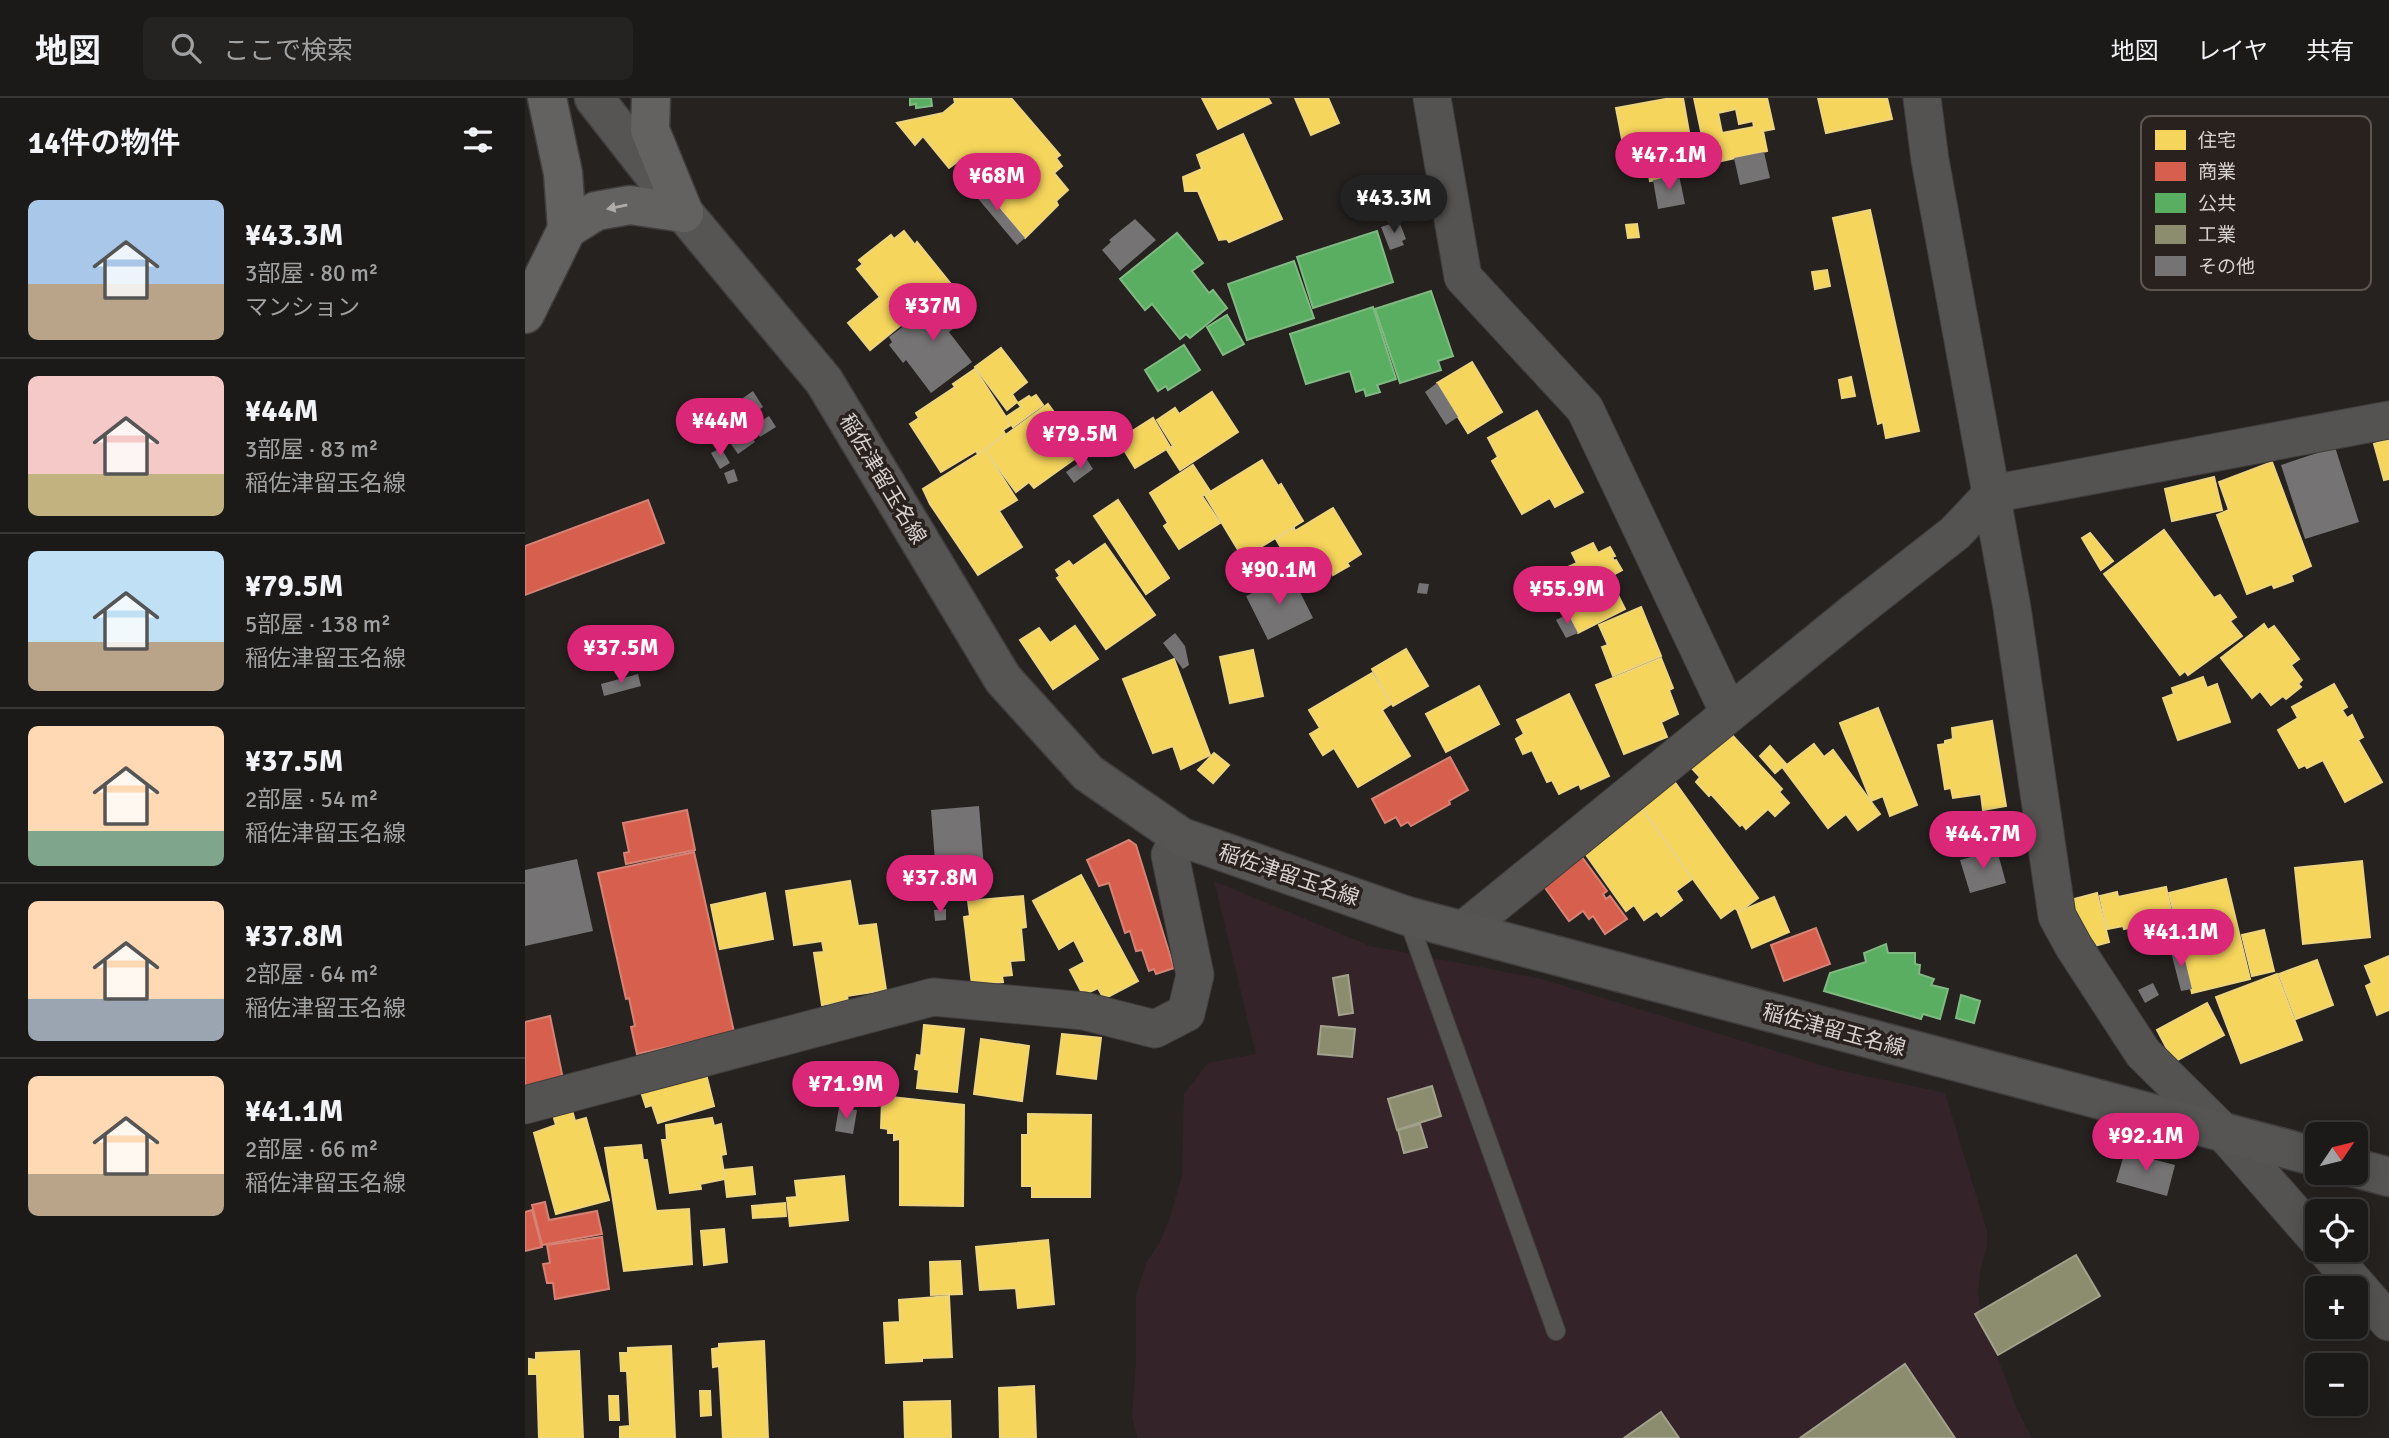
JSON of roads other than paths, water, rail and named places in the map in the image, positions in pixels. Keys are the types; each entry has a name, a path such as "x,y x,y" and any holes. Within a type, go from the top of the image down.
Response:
{"highway":[{"path":"525,314 567,229 563,173 547,98"},
{"path":"651,98 650,130 684,213"},
{"path":"567,229 596,211 630,205 684,213"}],"main road":[{"name":"稲佐津留玉名線","path":"594,98 684,213 824,380 1003,679 1088,773 1181,837 1407,916 1462,932 2305,1154"},
{"path":"2368,1171 2389,1177"}],"street":[{"path":"1432,98 1464,277 1585,409 1729,713"},
{"path":"1922,98 1930,160 2012,608 2057,916 2143,1053 2224,1133 2305,1225"},
{"path":"1462,932 1729,713 1955,533 1992,494 2389,420"},
{"path":"525,1105 933,997 1084,1011 1155,1029 1186,1013 1195,975 1170,855 1181,837"},
{"path":"2336,1262 2389,1322"}],"lane":[{"path":"1407,916 1556,1331"}]}
